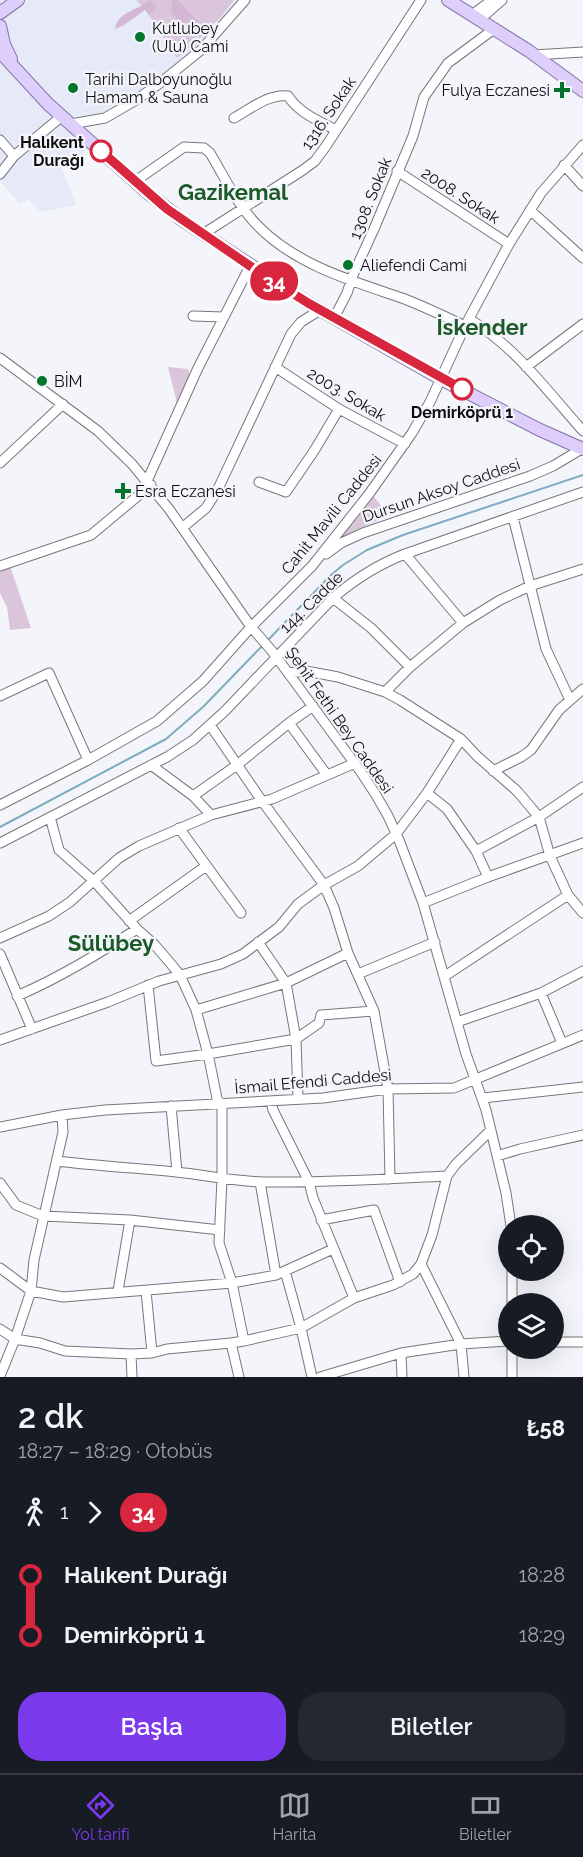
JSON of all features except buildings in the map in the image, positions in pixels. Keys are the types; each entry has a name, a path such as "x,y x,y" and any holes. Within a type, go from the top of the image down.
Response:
{"main road":[{"path":"1,15 18,0"},
{"path":"448,0 533,55 583,91"},
{"path":"0,26 4,44 14,66"},
{"path":"0,52 43,99 134,182 203,234 320,310 441,379 582,449"}],"street":[{"path":"0,174 14,156 66,120 105,118 144,95 201,50 245,0"},
{"name":"1316. Sokak","path":"203,234 309,166 320,155 421,0"},
{"path":"476,18 492,0"},
{"path":"476,18 502,0"},
{"name":"1308. Sokak","path":"334,318 347,293 412,136 424,97 445,66 494,29"},
{"path":"533,55 583,52"},
{"path":"234,117 275,96 288,96 304,112 336,130"},
{"path":"0,140 14,156"},
{"name":"Cahit Mavili Caddesi","path":"0,805 133,736 157,721 203,681 312,566 405,444 423,415 467,323 509,244 541,193 583,145"},
{"path":"134,182 186,146 204,148 209,151 243,208 259,227 280,245 307,261 351,281 467,323 495,337 526,367 583,431"},
{"path":"564,165 583,186"},
{"name":"2008. Sokak","path":"397,171 509,244"},
{"path":"530,210 583,258"},
{"path":"0,566 91,535 149,483 198,368 250,266"},
{"path":"182,528 206,508 217,491 293,330 320,310"},
{"path":"193,316 223,317"},
{"path":"526,367 583,324"},
{"name":"Şehit Fethi Bey Caddesi","path":"0,358 63,404 114,446 149,483 253,630 274,654 355,763 384,809 423,903 457,1022 483,1098 509,1215"},
{"name":"2003. Sokak","path":"275,367 339,409 405,444"},
{"path":"0,463 63,404"},
{"path":"259,482 286,492 314,452 339,409"},
{"name":"Dursun Aksoy Caddesi","path":"312,566 341,543 357,535 530,476 582,449"},
{"name":"144. Cadde","path":"0,843 180,748 210,725 274,654 333,598 360,577 405,554 582,495"},
{"path":"513,517 546,649 570,700"},
{"path":"405,554 462,623"},
{"path":"385,692 410,667 462,623 500,600 530,586 583,569"},
{"path":"333,598 371,628 410,667"},
{"path":"288,673 306,671 338,677 385,692 461,739 493,771 517,790 539,818 550,856 568,895 583,913"},
{"path":"0,696 49,673 88,760"},
{"path":"493,771 531,750 558,710 583,689"},
{"path":"193,796 313,706"},
{"path":"289,723 327,775"},
{"path":"210,725 324,885 334,908 348,953 374,1011 388,1089 390,1179"},
{"path":"0,1040 108,1002 148,985 221,964 243,954 279,927 298,904 324,885 358,866 396,834 427,793 461,739"},
{"path":"0,938 50,916 70,902 119,858 139,846 211,815 272,799 355,763"},
{"path":"151,765 193,796 211,815"},
{"path":"476,851 539,818 583,787"},
{"path":"427,793 447,809 476,851 488,878"},
{"path":"50,818 59,850 94,881 129,921 154,944 180,975 196,1010 220,1103 222,1179 219,1243 231,1282 244,1341"},
{"path":"179,828 241,913"},
{"path":"423,903 583,843"},
{"path":"129,921 206,866"},
{"path":"445,976 568,895"},
{"path":"17,996 45,984 88,960 137,929"},
{"path":"258,942 286,983 296,1039 298,1100"},
{"path":"358,974 435,942"},
{"path":"196,1010 286,983 348,953"},
{"path":"0,954 32,1029"},
{"path":"457,1022 541,993 583,970"},
{"path":"148,985 156,1061 296,1039 319,1023 321,1015 374,1011"},
{"path":"541,993 562,1043"},
{"name":"İsmail Efendi Caddesi","path":"0,1127 62,1115 105,1110 298,1100 388,1089 448,1089 583,1035"},
{"path":"483,1098 583,1087"},
{"path":"271,1101 273,1110 309,1182 321,1220 354,1298"},
{"path":"171,1106 177,1172"},
{"path":"0,1376 31,1292 34,1260 63,1132 62,1115"},
{"path":"0,1329 15,1340 40,1343 65,1351 131,1354 231,1343 301,1328 354,1298 400,1282 413,1274 421,1264 432,1235 447,1176 491,1130"},
{"path":"497,1156 583,1135"},
{"path":"57,1161 260,1182 447,1176"},
{"path":"260,1182 280,1273 301,1328 312,1377"},
{"path":"0,1183 16,1205 44,1216 130,1220 220,1230"},
{"path":"321,1220 374,1210 400,1282"},
{"path":"118,1292 130,1220"},
{"path":"0,1268 31,1292 63,1297 231,1282 280,1273 333,1249"},
{"path":"421,1264 461,1344 464,1377"},
{"path":"146,1291 152,1353"},
{"path":"320,1377 401,1353 461,1344 498,1342"},
{"path":"564,1342 583,1342"},
{"path":"231,1343 239,1377"},
{"path":"401,1353 402,1377"},
{"path":"131,1354 132,1377"},
{"path":"512,1359 512,1377"}],"shaded area":[{"path":"0,0 239,0 194,49 133,96 127,92 119,102 99,115 82,117 71,115 64,124 90,148 61,166 76,205 41,212 29,200 19,203 0,181"},
{"path":"136,0 234,0 207,32 177,58 145,9"},
{"path":"149,0 157,6 149,15 145,10 115,29 120,18"},
{"path":"172,0 178,0 202,26 192,32 171,13"},
{"path":"168,367 188,369 190,375 177,403"},
{"path":"374,497 389,515 340,538"},
{"path":"10,566 31,628 10,630 7,607 0,593 0,569"}],"waterway":[{"path":"268,640 331,575 367,550 403,535 583,475"},
{"path":"0,827 166,739 203,707 264,644"}],"bus line":[{"name":"34","path":"101,151 167,209 253,268 308,303 462,389"}],"place":[{"name":"Kutlubey (Ulu) Cami","path":"140,37"},
{"name":"Tarihi Dalboyunoğlu Hamam & Sauna","path":"73,88"},
{"name":"Fulya Eczanesi","path":"562,90"},
{"name":"Halıkent Durağı","path":"101,151"},
{"name":"Aliefendi Cami","path":"348,265"},
{"name":"BİM","path":"42,381"},
{"name":"Demirköprü 1","path":"462,389"},
{"name":"Esra Eczanesi","path":"123,491"}],"district":[{"name":"Gazikemal","path":"233,192"},
{"name":"İskender","path":"482,327"},
{"name":"Sülübey","path":"111,943"}]}
